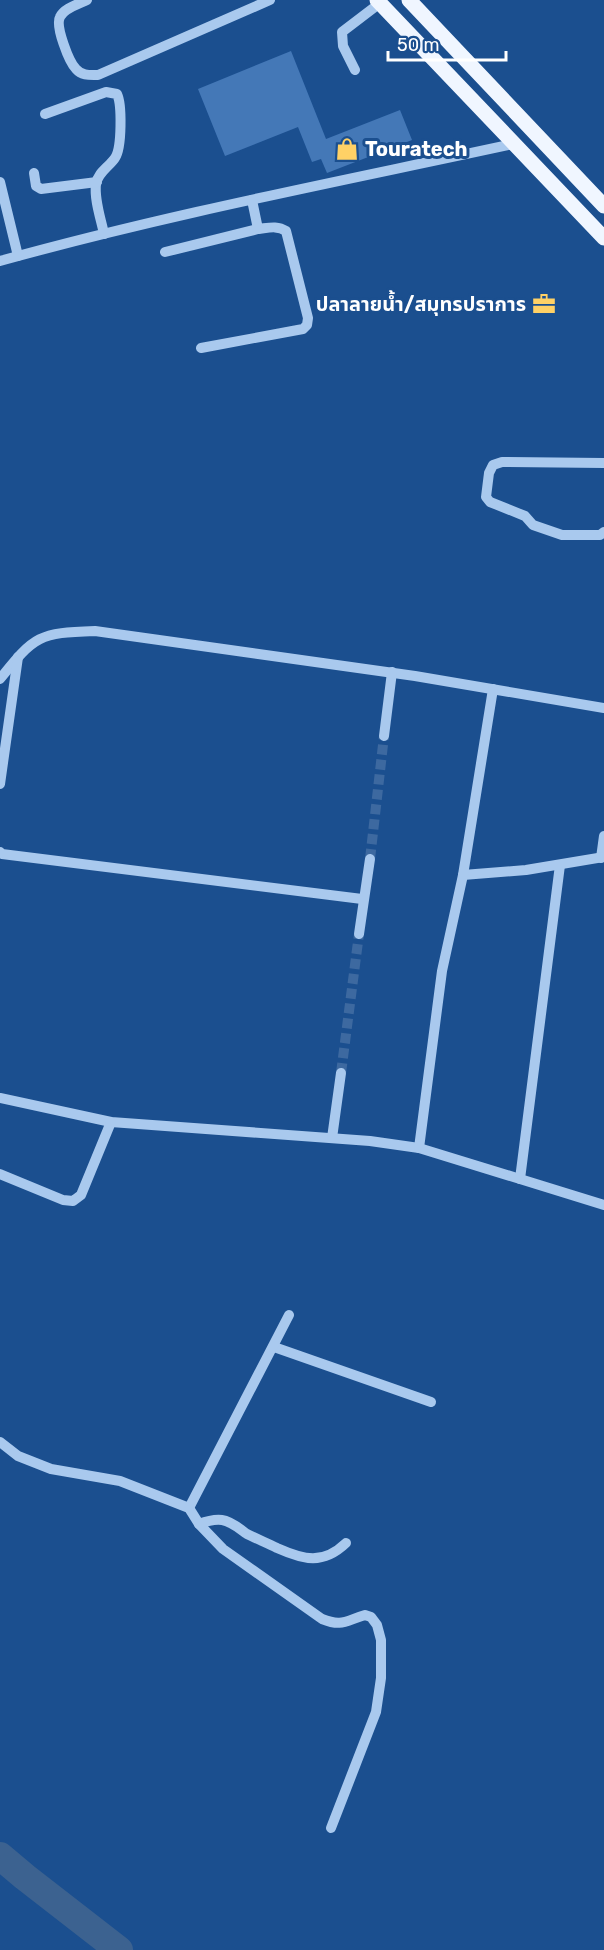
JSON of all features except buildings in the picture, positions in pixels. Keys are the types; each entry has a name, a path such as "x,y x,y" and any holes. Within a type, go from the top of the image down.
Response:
{"main road":[{"path":"409,0 604,206"},
{"path":"379,1 604,238"},
{"path":"540,172 556,157"}],"street":[{"path":"87,0 63,12 58,20 58,29 75,69 85,75 98,75 270,0"},
{"path":"356,70 343,46 342,32 379,1"},
{"path":"45,114 105,92 117,94 120,124 117,155 96,182 96,197 104,234"},
{"path":"0,261 252,200 513,144"},
{"path":"34,173 36,186 41,189 96,182"},
{"path":"0,182 18,256"},
{"path":"252,200 258,229"},
{"path":"165,252 258,229 281,227 286,231 308,318 307,325 303,329 201,348"},
{"path":"604,463 502,462 493,465 489,473 486,497 490,502 525,516 533,525 562,535 600,535 604,532"},
{"path":"0,679 37,639 56,633 95,631 392,672 604,708"},
{"path":"0,784 18,657"},
{"path":"384,736 392,672"},
{"path":"419,1148 442,971 463,875 493,688"},
{"path":"463,875 526,870 602,857 604,836"},
{"path":"0,852 14,856 362,899"},
{"path":"359,934 362,899 370,859"},
{"path":"520,1179 560,865"},
{"path":"332,1138 341,1073"},
{"path":"0,1098 111,1122 370,1141 419,1148 604,1204"},
{"path":"0,1174 73,1202 81,1195 111,1122"},
{"path":"189,1508 289,1315"},
{"path":"274,1347 431,1402"},
{"path":"0,1442 18,1456 51,1469 120,1481 189,1508 199,1524 223,1549 322,1619 333,1624 344,1624 364,1615 371,1617 377,1624 381,1640 381,1678 376,1712 332,1828"},
{"path":"199,1524 213,1520 225,1520 250,1535 295,1556 309,1559 322,1558 336,1552 346,1543"}],"waterway":[{"path":"0,1856 119,1950"}],"tunnel":[{"path":"370,859 384,736"},
{"path":"341,1073 359,934"}],"place":[{"name":"Touratech","path":"347,149"},
{"name":"ปลาลายน้ำ/สมุทรปราการ","path":"544,304"}]}
